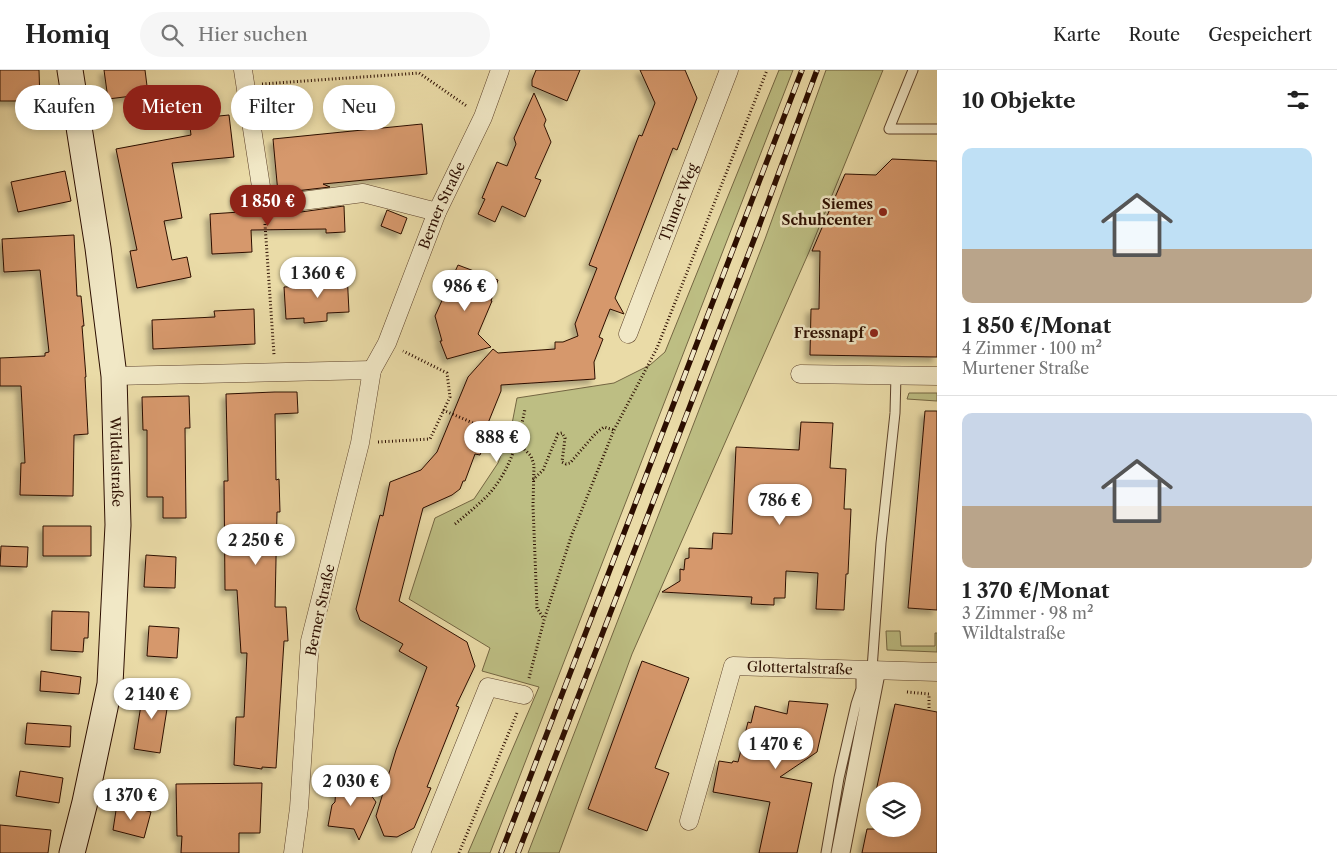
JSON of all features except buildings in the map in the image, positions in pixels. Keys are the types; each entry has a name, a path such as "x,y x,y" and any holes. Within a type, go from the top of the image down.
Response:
{"street":[{"name":"Wildtalstraße","path":"70,70 98,248 114,376 118,525 110,684 72,853"},
{"name":"Berner Straße","path":"293,853 299,808 310,642 360,443 372,370 387,343 437,212 483,117 500,70"},
{"name":"Thuner Weg","path":"628,334 729,70"},
{"path":"244,78 264,206 363,193 437,212"},
{"path":"114,376 372,370"},
{"path":"800,374 937,376"},
{"name":"Glottertalstraße","path":"689,820 733,666 871,674 937,672"},
{"path":"420,853 488,687 524,695"}],"lane":[{"path":"913,70 890,129 937,129"},
{"path":"836,853 871,674 881,543 895,413 896,375"},
{"path":"826,853 839,778 861,689 861,677 871,674 879,678 845,853"}],"path":[{"path":"459,853 524,695 544,620 572,534 614,430 656,348 767,70"},
{"path":"244,78 419,73 483,117"},
{"path":"264,206 275,373"},
{"path":"360,443 430,439 450,397 447,374 387,343"},
{"path":"455,524 488,495 504,474 517,442 525,409"},
{"path":"444,410 517,442 531,456 534,465 533,506 537,608 544,620"},
{"path":"534,480 542,470 558,434 562,433 565,438 562,462 566,464 570,463 596,433 604,427 614,430"}],"green space":[{"path":"779,70 793,70 490,853 468,853 539,687 482,671 490,648 409,599 435,518 474,499 498,463 511,429 517,398 614,383 650,365 665,352"},
{"path":"826,70 883,70 809,252 632,654 559,853 528,853 765,239"},
{"path":"909,393 937,393 937,401 907,399"},
{"path":"886,631 900,631 901,646 935,646 935,633 937,633 937,652 887,650"}],"railway":[{"path":"501,853 802,70"},
{"path":"518,853 755,237 817,70"}],"place":[{"name":"Siemes Schuhcenter","path":"883,212"},
{"name":"Fressnapf","path":"874,333"}]}
